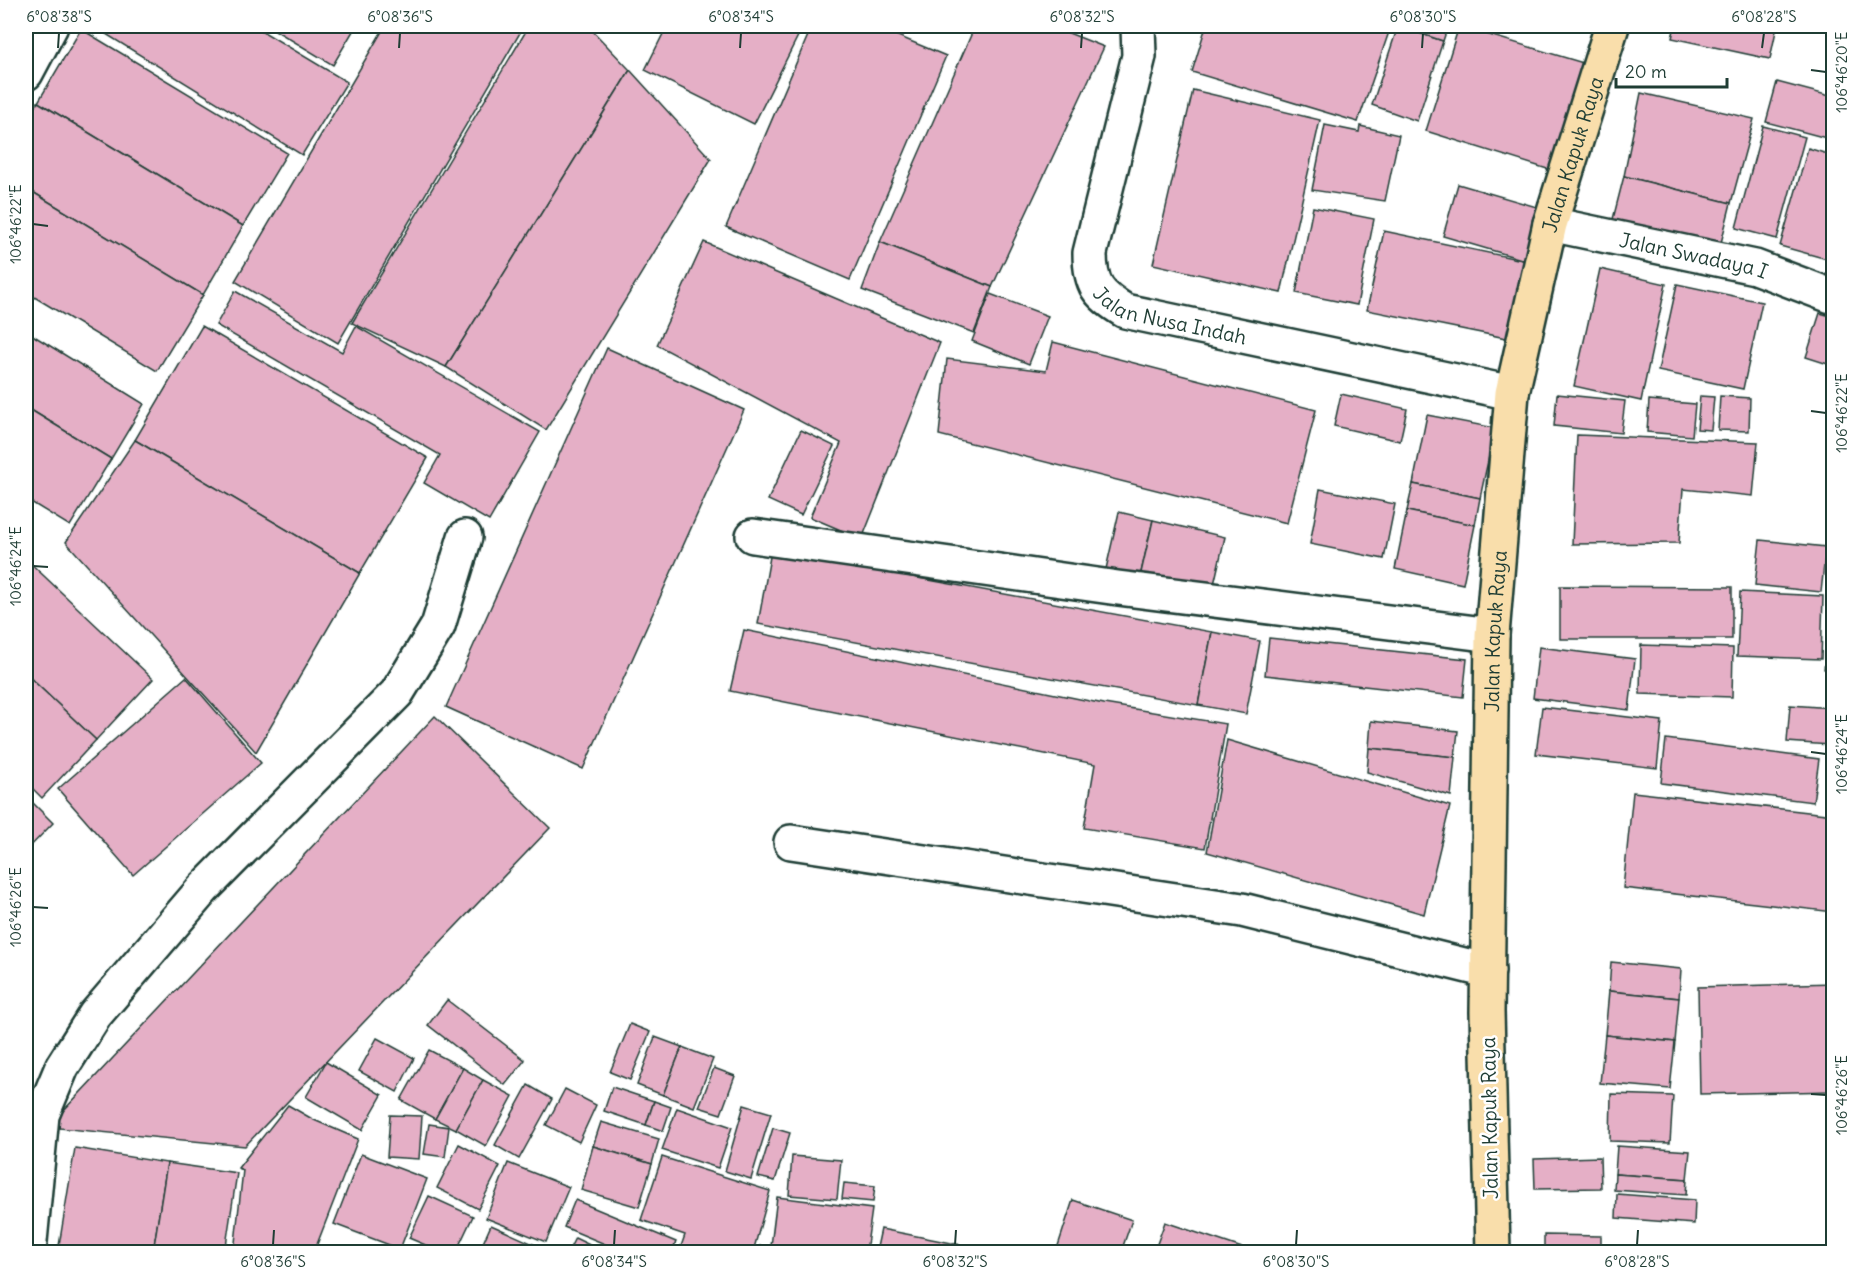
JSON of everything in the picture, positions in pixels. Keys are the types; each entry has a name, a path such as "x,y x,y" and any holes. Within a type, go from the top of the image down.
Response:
{"main road":[{"name":"Jalan Kapuk Raya","path":"1493,1252 1488,971 1492,635 1512,393 1550,224 1612,26"}],"street":[{"path":"26,73 51,26"},
{"name":"Jalan Nusa Indah","path":"1138,26 1139,56 1090,253 1090,272 1096,288 1108,301 1125,311 1512,393"},
{"name":"Jalan Swadaya I","path":"1550,224 1755,267 1833,297"},
{"path":"753,536 1141,591 1492,635"},
{"path":"29,1252 42,1116 62,1067 95,1015 203,889 397,693 438,626 465,537"},
{"path":"791,842 1242,910 1488,971"}],"building":[{"path":"93,26 254,26 347,82 302,155"},
{"path":"268,26 356,26 333,65"},
{"path":"385,26 524,26 338,343 235,281"},
{"path":"529,26 588,26 630,70 446,367 352,323"},
{"path":"667,26 803,26 754,124 645,70"},
{"path":"812,26 874,26 946,56 850,280 726,227"},
{"path":"975,26 1051,26 1104,47 992,287 880,242"},
{"path":"1206,26 1391,26 1358,122 1192,72"},
{"path":"1398,26 1443,41 1417,121 1372,105"},
{"path":"1398,26 1448,26 1443,41"},
{"path":"1459,26 1590,65 1557,172 1426,131"},
{"path":"1675,26 1777,26 1770,59 1672,38"},
{"path":"81,29 287,153 243,226 38,102"},
{"path":"630,70 711,159 546,430 446,367"},
{"path":"1777,82 1834,97 1834,140 1766,122"},
{"path":"1193,90 1320,120 1281,293 1153,264"},
{"path":"1641,93 1754,119 1731,203 1624,176"},
{"path":"38,102 243,226 203,295 26,188 26,123"},
{"path":"1325,125 1359,132 1360,126 1399,135 1385,201 1312,190"},
{"path":"1763,126 1805,137 1777,239 1736,228"},
{"path":"1808,148 1834,156 1834,261 1780,246"},
{"path":"1624,176 1731,203 1719,251 1612,223"},
{"path":"1458,184 1540,208 1525,260 1443,236"},
{"path":"26,188 203,295 157,371 26,292"},
{"path":"1313,207 1374,219 1357,305 1296,293"},
{"path":"1384,231 1527,261 1511,339 1367,310"},
{"path":"704,242 940,343 862,539 810,517 841,443 657,345"},
{"path":"880,242 992,287 974,333 862,290"},
{"path":"1600,269 1666,284 1641,401 1574,386"},
{"path":"1677,284 1762,302 1743,389 1658,371"},
{"path":"235,291 342,352 356,326 540,432 489,521 424,483 440,455 216,325"},
{"path":"990,294 1048,316 1029,364 972,341"},
{"path":"1820,313 1834,317 1834,366 1806,357"},
{"path":"202,326 428,458 360,573 135,440"},
{"path":"26,331 144,404 111,459 26,407"},
{"path":"1053,342 1316,410 1287,523 939,435 947,359 1046,371"},
{"path":"607,348 744,410 583,769 446,707"},
{"path":"1341,394 1407,409 1400,441 1334,426"},
{"path":"1557,394 1625,401 1621,433 1554,426"},
{"path":"1700,396 1714,397 1711,430 1697,429"},
{"path":"1720,396 1750,398 1749,431 1718,430"},
{"path":"1649,400 1695,404 1692,436 1647,432"},
{"path":"26,407 111,459 70,526 26,499"},
{"path":"1427,415 1495,428 1480,498 1413,484"},
{"path":"801,430 834,446 801,515 768,500"},
{"path":"1577,435 1758,442 1753,496 1683,489 1679,543 1572,544"},
{"path":"135,440 360,573 256,752 66,542"},
{"path":"1413,484 1480,498 1475,525 1407,511"},
{"path":"1320,489 1395,504 1384,559 1310,544"},
{"path":"1407,511 1475,525 1463,584 1395,569"},
{"path":"1119,512 1153,520 1140,577 1106,569"},
{"path":"1153,520 1225,537 1212,593 1140,577"},
{"path":"1760,540 1826,547 1821,592 1755,585"},
{"path":"771,551 1212,632 1198,705 758,624"},
{"path":"26,559 153,679 96,740 26,674"},
{"path":"1560,586 1732,587 1732,639 1560,639"},
{"path":"1740,592 1823,596 1821,659 1737,656"},
{"path":"1834,598 1834,671 1824,669"},
{"path":"744,630 1104,704 1226,724 1205,848 1084,828 1095,764 730,691"},
{"path":"1212,632 1260,641 1246,714 1198,705"},
{"path":"1269,638 1467,659 1463,697 1265,675"},
{"path":"1641,645 1733,648 1732,697 1640,694"},
{"path":"1539,647 1635,659 1629,710 1533,698"},
{"path":"26,674 96,740 42,798 26,782"},
{"path":"186,677 261,763 133,875 58,789"},
{"path":"1790,705 1832,708 1830,745 1787,742"},
{"path":"1542,707 1662,721 1657,768 1536,754"},
{"path":"435,716 550,828 245,1146 48,1127"},
{"path":"1371,721 1458,731 1455,757 1369,748"},
{"path":"1666,739 1819,759 1813,802 1661,783"},
{"path":"1227,740 1450,806 1424,914 1207,852"},
{"path":"1369,748 1455,757 1451,796 1367,772"},
{"path":"1633,792 1834,815 1834,912 1623,888"},
{"path":"26,796 53,823 26,851"},
{"path":"1611,962 1681,969 1679,998 1609,991"},
{"path":"1834,983 1834,1091 1700,1094 1698,987"},
{"path":"1609,991 1679,998 1675,1042 1605,1035"},
{"path":"447,1000 525,1060 505,1085 428,1025"},
{"path":"630,1024 650,1032 630,1080 610,1072"},
{"path":"1605,1035 1675,1042 1670,1089 1600,1083"},
{"path":"655,1037 682,1047 663,1095 637,1085"},
{"path":"377,1038 414,1058 397,1092 359,1071"},
{"path":"682,1047 713,1059 694,1107 663,1095"},
{"path":"429,1050 463,1068 435,1119 401,1100"},
{"path":"326,1062 382,1095 362,1130 306,1097"},
{"path":"463,1068 483,1080 456,1129 435,1119"},
{"path":"714,1068 735,1076 721,1114 699,1107"},
{"path":"483,1080 513,1096 486,1146 456,1129"},
{"path":"528,1085 552,1099 519,1159 495,1145"},
{"path":"612,1087 654,1101 646,1125 604,1111"},
{"path":"565,1089 596,1105 579,1142 546,1125"},
{"path":"1611,1094 1673,1096 1670,1143 1610,1141"},
{"path":"654,1101 671,1107 663,1131 646,1125"},
{"path":"288,1105 314,1120 358,1139 314,1252 234,1252 243,1170 238,1168"},
{"path":"744,1105 771,1113 751,1179 725,1171"},
{"path":"677,1108 732,1127 718,1168 662,1150"},
{"path":"390,1115 422,1116 419,1159 387,1157"},
{"path":"601,1122 659,1139 652,1164 593,1146"},
{"path":"429,1124 449,1127 445,1157 424,1154"},
{"path":"773,1128 790,1133 775,1181 758,1177"},
{"path":"459,1144 500,1166 478,1209 437,1188"},
{"path":"593,1146 652,1164 639,1207 581,1190"},
{"path":"1617,1146 1690,1151 1687,1179 1615,1174"},
{"path":"75,1148 167,1163 153,1252 58,1252"},
{"path":"361,1154 427,1179 400,1249 334,1224"},
{"path":"792,1156 841,1160 837,1199 789,1195"},
{"path":"662,1157 770,1191 753,1252 679,1252 685,1235 641,1220"},
{"path":"1600,1157 1601,1188 1535,1189 1534,1159"},
{"path":"167,1163 237,1173 225,1252 153,1252"},
{"path":"508,1163 569,1187 546,1242 486,1218"},
{"path":"1615,1174 1687,1179 1686,1195 1614,1190"},
{"path":"844,1183 875,1186 873,1202 842,1199"},
{"path":"1617,1194 1695,1200 1694,1224 1616,1218"},
{"path":"429,1196 473,1216 456,1252 442,1252 409,1238"},
{"path":"777,1197 872,1209 866,1252 827,1252 771,1246"},
{"path":"575,1200 676,1242 672,1252 624,1252 564,1227"},
{"path":"1073,1200 1132,1220 1121,1252 1056,1252"},
{"path":"1165,1222 1254,1252 1154,1252"},
{"path":"491,1225 540,1247 537,1252 479,1252"},
{"path":"881,1229 997,1252 876,1252"},
{"path":"1544,1235 1601,1236 1601,1252 1544,1252"},
{"path":"575,1238 604,1252 568,1252"},
{"path":"760,1246 786,1252 759,1252"}]}
